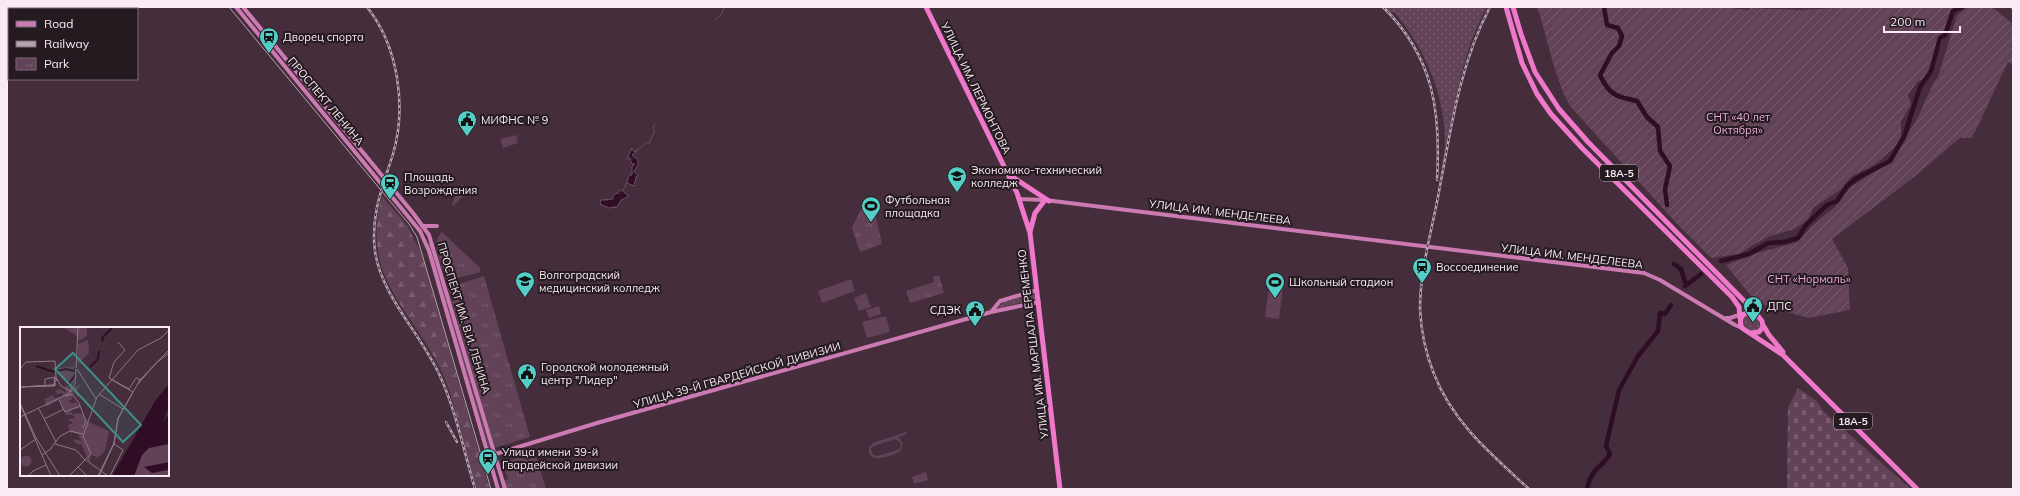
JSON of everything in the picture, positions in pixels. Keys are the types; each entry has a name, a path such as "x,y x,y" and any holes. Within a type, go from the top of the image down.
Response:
{"highway":[{"name":"УЛИЦА ИМ. ЛЕРМОНТОВА","path":"926,7 1019,199"},
{"name":"18А-5","path":"1506,7 1517,49 1528,75 1551,114 1582,148 1732,297 1739,307 1742,315 1742,328 1784,355 1917,489"},
{"name":"18А-5","path":"1513,7 1524,46 1535,72 1559,109 1588,142 1754,311 1769,335 1785,353 1920,489"},
{"path":"1004,169 1015,179 1047,200 1035,213 1030,233"},
{"name":"УЛИЦА ИМ. МАРШАЛА ЕРЕМЕНКО","path":"1019,199 1030,233 1060,489"},
{"path":"1742,315 1754,311"},
{"path":"1751,334 1759,332 1763,324"}],"main road":[{"name":"ПРОСПЕКТ ЛЕНИНА","path":"236,7 265,38 376,168"},
{"name":"ПРОСПЕКТ ЛЕНИНА","path":"242,7 265,38 374,173"},
{"name":"ПРОСПЕКТ ИМ. В.И. ЛЕНИНА","path":"376,168 420,231 429,251 498,489"},
{"name":"ПРОСПЕКТ ИМ. В.И. ЛЕНИНА","path":"374,173 390,189 429,235 505,489"},
{"name":"УЛИЦА ИМ. МЕНДЕЛЕЕВА","path":"1019,199 1047,200 1644,273 1660,280 1742,328"},
{"path":"422,226 437,226"},
{"name":"УЛИЦА 39-Й ГВАРДЕЙСКОЙ ДИВИЗИИ","path":"991,312 1000,301 1037,290"},
{"name":"УЛИЦА 39-Й ГВАРДЕЙСКОЙ ДИВИЗИИ","path":"488,456 597,423 991,312 1039,302"},
{"path":"1721,317 1730,318 1742,315"}],"green space":[{"path":"1385,7 1487,7 1470,46 1458,87 1441,170 1445,143 1444,125 1437,90 1424,57 1415,41 1394,12 1391,13"},
{"name":"СНТ «40 лет Октября»","path":"1536,7 1720,7 1748,10 1752,8 1799,10 1857,7 1956,7 1928,76 1917,82 1908,95 1911,105 1901,121 1901,137 1893,149 1874,165 1852,176 1840,190 1813,208 1808,220 1795,229 1770,236 1739,254 1711,258 1679,226 1570,106 1563,93 1539,12"},
{"name":"СНТ «Нормаль»","path":"1968,7 1992,7 2013,24 2013,65 2008,62 1972,138 1960,138 1914,177 1832,239 1848,268 1850,310 1809,318 1769,307 1750,295 1726,265 1757,253 1798,242 1812,226 1835,207 1851,187 1892,160 1918,117 1934,82 1938,77 1957,15"},
{"path":"516,135 518,143 503,148 500,139"},
{"path":"462,184 468,191 452,207 454,199"},
{"path":"382,196 407,225 421,253 481,459 469,464 447,384 435,359 395,296 385,275 378,252 377,226"},
{"path":"873,205 882,244 860,252 852,228 861,209"},
{"path":"442,232 480,268 480,272 447,281 437,249 438,237"},
{"path":"428,243 430,243 491,451 489,450"},
{"path":"939,275 944,293 910,303 906,291 934,282 933,277"},
{"path":"484,276 530,437 494,448 448,288"},
{"path":"851,279 855,291 822,303 818,291"},
{"name":"Школьный стадион","path":"1270,280 1284,281 1279,319 1265,317"},
{"path":"866,293 871,307 859,311 854,298"},
{"path":"1036,293 1036,299 998,307 1003,302"},
{"path":"879,306 881,314 869,318 866,310"},
{"path":"1749,313 1757,317 1761,329 1753,332 1742,326 1742,318"},
{"path":"886,316 890,332 867,338 862,322"},
{"path":"1798,388 1818,402 1822,410 1911,489 1787,489 1788,408"},
{"path":"906,432 907,434 898,437 903,443 900,452 884,458 872,457 869,454 869,447 873,443","holes":["895,439 901,443 898,450 877,456 872,454 871,448 874,446"]},
{"path":"535,453 546,489 506,489 503,481 508,479 502,462"},
{"path":"481,460 490,489 476,489 469,464"},
{"path":"926,472 928,480 914,484 912,477"}],"water":[{"path":"632,148 634,152 639,149 632,155 638,160 638,165 634,171 638,176 636,177 634,186 627,183 629,175 632,175 632,167 635,164 632,164 630,159 627,159"},
{"path":"621,190 629,196 621,200 617,207 609,208 600,204 601,200 613,199 613,196"}],"waterway":[{"path":"715,20 722,14 724,7"},
{"path":"1604,7 1607,25 1618,28 1622,36 1619,46 1612,53 1600,75 1603,82 1614,94 1637,101 1647,117 1658,127 1660,151 1670,166 1665,189 1667,205"},
{"path":"1721,261 1749,254 1768,243 1784,242 1798,238 1806,225 1827,205 1837,201 1847,186 1857,178 1890,161 1904,137 1920,87 1931,71 1940,38 1945,35 1953,11 1962,7"},
{"path":"639,149 647,142 650,143 655,131 653,128 655,124"},
{"path":"623,190 627,183"},
{"path":"1674,264 1681,269 1686,285"},
{"path":"1685,286 1701,274"},
{"path":"1587,489 1591,477 1610,454 1606,446 1619,390 1638,356 1658,331 1660,313 1665,314 1671,305"}],"tram line":[{"path":"229,7 409,224 417,237 491,489"}],"railway":[{"path":"367,7 378,23 393,58 399,97 397,136 393,154 378,201 376,213 374,226 375,251 379,268 393,300 432,361 446,389 475,489"},
{"path":"1383,7 1400,26 1414,46 1424,66 1431,87 1437,131 1437,180"},
{"path":"1490,7 1470,54 1456,102 1424,269 1420,296 1421,326 1424,342 1434,374 1442,392 1452,408 1488,451 1529,489"},
{"path":"446,422 457,442"}],"place":[{"name":"Дворец спорта","path":"269,54"},
{"name":"МИФНС № 9","path":"467,137"},
{"name":"Экономико-технический колледж","path":"957,193"},
{"name":"Площадь Возрождения","path":"390,200"},
{"name":"Футбольная площадка","path":"871,223"},
{"name":"Воссоединение","path":"1422,284"},
{"name":"Волгоградский медицинский колледж","path":"525,298"},
{"name":"Школьный стадион","path":"1275,299"},
{"name":"ДПС","path":"1753,323"},
{"name":"СДЭК","path":"975,327"},
{"name":"Городской молодежный центр \"Лидер\"","path":"527,390"},
{"name":"Улица имени 39-й Гвардейской дивизии","path":"488,475"}]}
